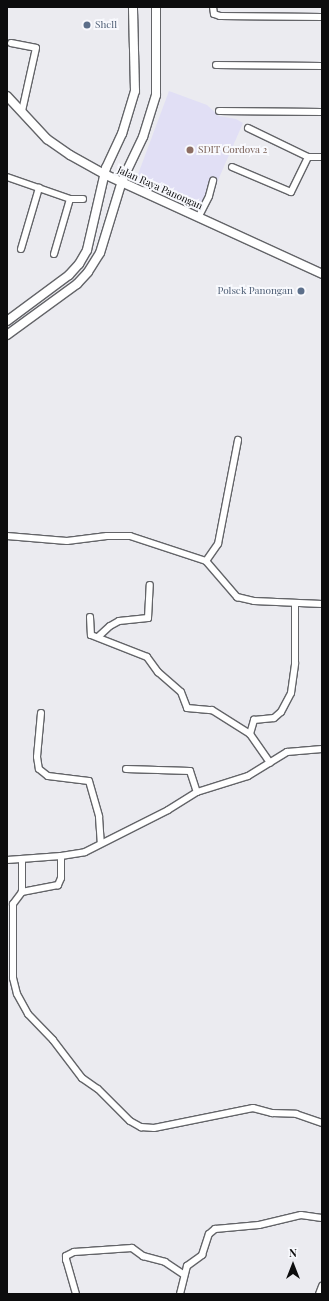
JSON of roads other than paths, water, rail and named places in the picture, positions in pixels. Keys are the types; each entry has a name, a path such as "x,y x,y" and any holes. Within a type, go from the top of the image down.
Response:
{"street":[{"path":"7,320 79,264 87,250 104,174 122,134 135,92 133,7"},
{"path":"7,335 76,284 88,272 100,253 122,181 143,137 156,95 156,7"},
{"path":"213,7 214,14 220,16 322,17"},
{"path":"11,44 36,48 22,111"},
{"path":"216,64 322,66"},
{"name":"Jalan Raya Panongan","path":"7,96 57,147 104,174 199,216 322,274"},
{"path":"219,111 322,112"},
{"path":"248,128 308,157 322,157"},
{"path":"232,167 291,192 308,157"},
{"path":"7,177 70,199 83,199"},
{"path":"199,216 209,196 212,181"},
{"path":"21,249 39,188"},
{"path":"54,254 70,199"},
{"path":"206,561 218,544 238,440"},
{"path":"7,536 67,541 107,536 130,536 206,561 237,597 254,601 322,604"},
{"path":"98,637 110,626 119,621 148,618 150,585"},
{"path":"250,734 254,720 274,718 281,712 291,693 295,663 295,603"},
{"path":"90,617 90,633 147,657 158,672 181,692 184,704 189,709 212,710 250,734 270,763"},
{"path":"41,713 37,751 39,769 48,776 89,781 99,817 101,844"},
{"path":"7,860 61,856 84,852 197,792 244,777 287,752 322,749"},
{"path":"126,769 190,771 197,792"},
{"path":"61,856 61,878 58,885 22,892 18,896 13,910 13,978 20,1001 28,1014 53,1040 82,1078 98,1089 130,1121 141,1127 154,1128 253,1108 272,1113 296,1114 322,1123"},
{"path":"22,859 22,892"},
{"path":"180,1294 184,1275 189,1263 202,1254 209,1234 215,1229 259,1226 300,1215 322,1218"},
{"path":"76,1294 66,1260 66,1256 74,1252 132,1248 143,1256 162,1261 184,1275"},
{"path":"319,1294 322,1286"}],"place":[{"name":"Shell","path":"87,25"},
{"name":"SDIT Cordova 2","path":"190,150"},
{"name":"Polsek Panongan","path":"301,291"}]}
